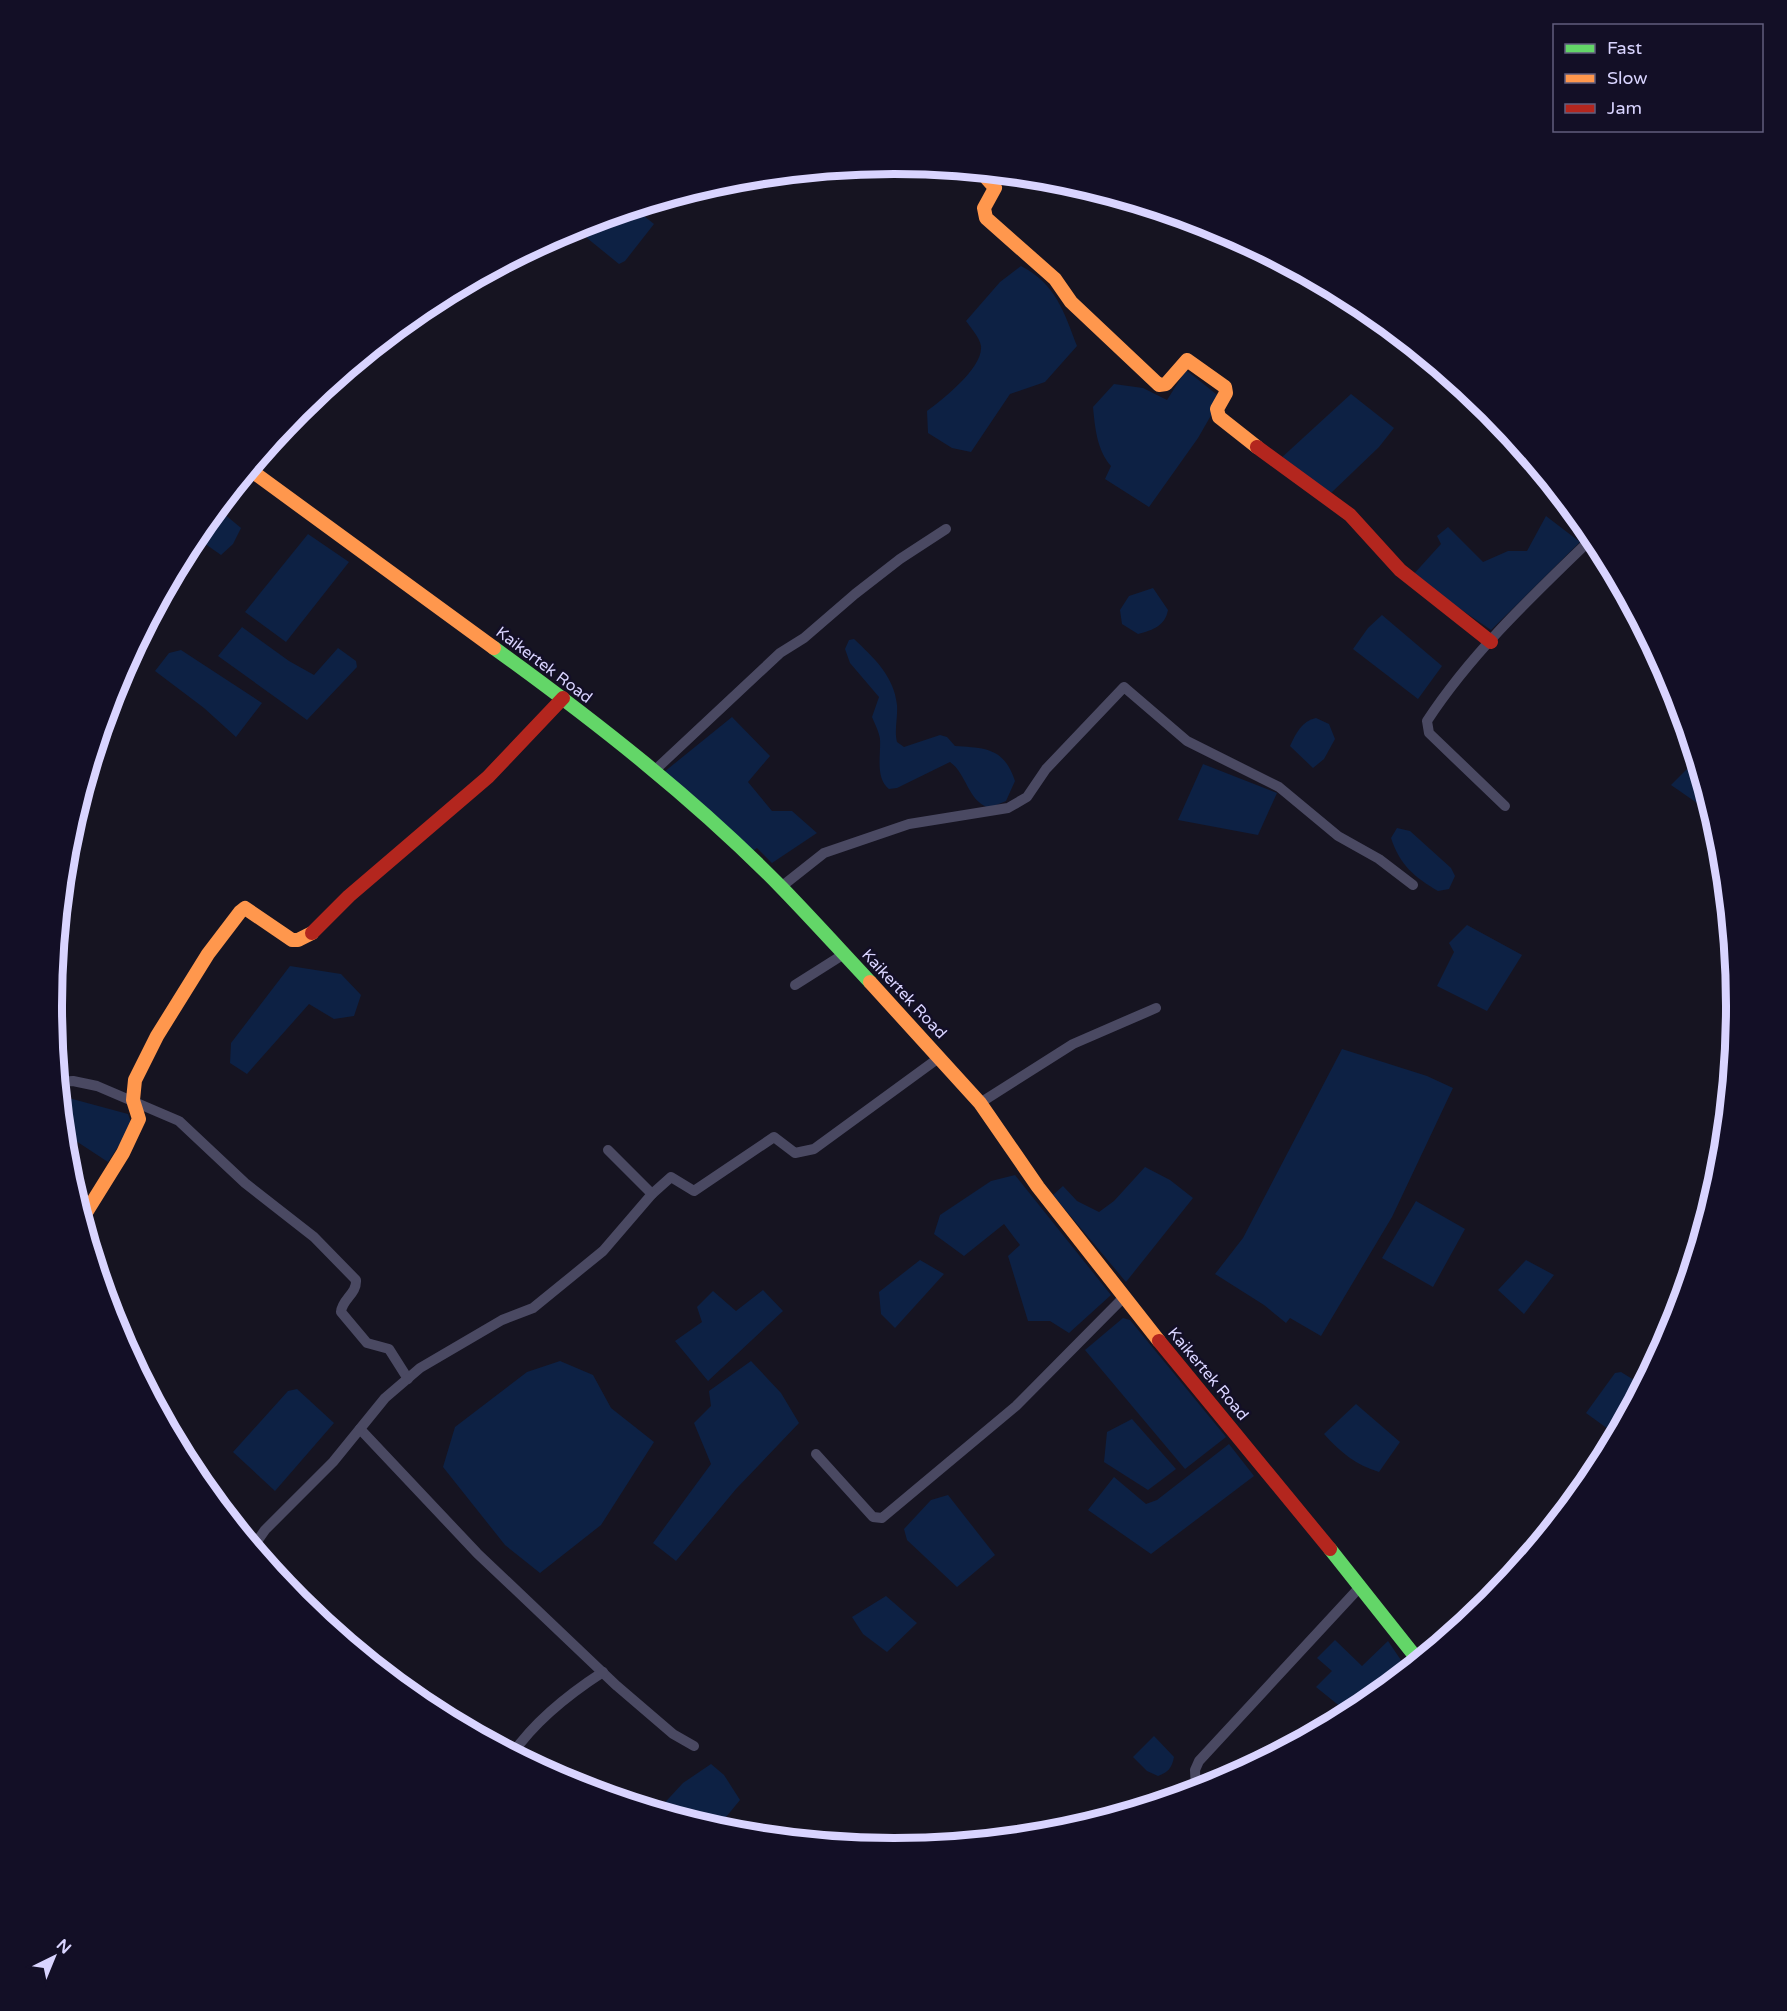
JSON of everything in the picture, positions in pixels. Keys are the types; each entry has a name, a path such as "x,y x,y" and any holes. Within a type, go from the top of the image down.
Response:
{"main road":[{"path":"987,179 995,188 984,208 986,218 1055,279 1071,302 1159,385 1166,384 1187,360 1225,387 1226,393 1217,409 1219,417 1276,462 1350,515 1400,570 1491,642"},
{"name":"Kaikertek Road","path":"255,473 563,698 654,771 781,887 980,1103 1038,1187 1124,1297 1300,1511 1414,1655"},
{"path":"87,1210 123,1153 139,1119 133,1100 135,1080 157,1036 208,954 240,912 245,908 285,937 295,941 305,938 348,897 410,847 537,729 563,698"}],"street":[{"path":"654,771 780,653 804,638 855,594 900,560 946,529"},
{"path":"1505,806 1429,733 1426,727 1440,700 1534,594 1586,544"},
{"path":"781,887 824,853 909,824 1008,808 1027,797 1046,769 1124,687 1187,741 1279,787 1323,824 1413,885"},
{"path":"795,985 844,954"},
{"path":"980,1103 1073,1044 1156,1008"},
{"path":"257,1541 333,1462 384,1398 420,1368 502,1320 532,1308 603,1251 652,1194 671,1177 694,1191 774,1137 795,1154 814,1149 940,1057"},
{"path":"65,1082 98,1086 179,1121 245,1183 314,1237 356,1280 355,1289 342,1307 344,1318 367,1343 389,1349 408,1379"},
{"path":"608,1150 652,1194"},
{"path":"816,1454 873,1517 882,1518 1016,1406 1124,1297"},
{"path":"360,1429 477,1553 603,1672 673,1734 694,1746"},
{"path":"1196,1780 1195,1770 1199,1761 1359,1588"},
{"path":"517,1747 524,1736 570,1694 603,1672"}],"water":[{"path":"641,213 654,224 625,261 619,264 587,238 587,233"},
{"path":"1021,266 1043,281 1051,290 1063,310 1077,346 1045,382 1010,394 971,452 952,448 928,433 927,411 961,382 976,364 980,355 980,343 966,321 1000,282"},
{"path":"1186,370 1221,398 1198,438 1149,507 1105,479 1111,466 1100,446 1093,407 1114,384 1143,388 1167,400"},
{"path":"1351,394 1394,428 1379,447 1331,493 1279,460"},
{"path":"223,513 241,528 233,544 221,555 203,542"},
{"path":"1546,516 1580,542 1491,630 1412,576 1441,544 1437,536 1448,527 1483,562 1508,551 1527,551"},
{"path":"308,534 349,562 286,642 245,612"},
{"path":"1153,588 1168,610 1161,624 1138,634 1122,624 1120,610 1129,596"},
{"path":"1382,615 1442,666 1418,699 1353,649 1368,628"},
{"path":"242,627 289,661 314,675 338,648 356,661 357,667 307,720 218,656"},
{"path":"854,639 882,668 892,685 897,705 897,742 904,747 940,735 947,737 955,746 992,751 1005,761 1015,781 1006,801 989,808 982,804 971,793 956,767 950,762 897,788 889,789 880,773 880,739 872,717 879,697 850,663 845,649 849,640"},
{"path":"181,650 262,703 236,737 204,708 155,671 169,653"},
{"path":"732,717 770,756 748,782 772,811 792,811 817,833 772,863 757,848 750,853 664,772"},
{"path":"1316,718 1329,724 1335,739 1324,759 1313,768 1290,746 1303,725"},
{"path":"1203,764 1277,793 1258,835 1178,820"},
{"path":"1690,766 1700,800 1697,803 1671,785"},
{"path":"1397,828 1410,831 1451,868 1455,876 1449,889 1438,891 1422,881 1403,863 1391,838"},
{"path":"1467,925 1522,955 1487,1011 1437,986 1454,952 1449,943"},
{"path":"290,966 341,974 361,995 354,1016 334,1019 309,1004 247,1074 230,1063 231,1043"},
{"path":"1342,1049 1427,1076 1453,1088 1392,1217 1321,1336 1290,1318 1286,1323 1264,1305 1215,1274 1243,1238"},
{"path":"67,1098 128,1114 132,1125 108,1162 76,1141 74,1145"},
{"path":"1145,1167 1170,1180 1193,1198 1126,1282 1053,1195 1063,1186 1077,1201 1099,1212 1114,1201"},
{"path":"1015,1175 1111,1295 1069,1333 1050,1321 1028,1321 1008,1256 1020,1245 1004,1224 964,1256 934,1234 940,1215 991,1181"},
{"path":"1416,1201 1465,1229 1433,1287 1382,1258"},
{"path":"920,1260 944,1274 895,1328 881,1314 879,1292"},
{"path":"1526,1260 1554,1275 1524,1314 1498,1290"},
{"path":"763,1290 783,1311 708,1381 675,1341 702,1322 697,1307 713,1291 736,1311"},
{"path":"1123,1318 1130,1320 1226,1437 1185,1469 1085,1350"},
{"path":"560,1361 593,1375 611,1408 654,1442 601,1525 540,1573 505,1545 443,1467 455,1427 527,1372"},
{"path":"751,1361 781,1393 799,1423 736,1489 676,1561 653,1543 711,1464 694,1423 711,1406 709,1391"},
{"path":"1621,1372 1636,1381 1609,1430 1586,1413 1615,1373"},
{"path":"297,1389 334,1423 275,1491 233,1452 288,1391"},
{"path":"1356,1404 1400,1442 1379,1472 1349,1457 1324,1434"},
{"path":"1132,1419 1176,1469 1148,1490 1104,1462 1107,1432"},
{"path":"1229,1444 1254,1476 1151,1554 1088,1510 1114,1477 1146,1504 1157,1500"},
{"path":"948,1495 995,1555 957,1587 907,1540 904,1529 931,1500"},
{"path":"886,1596 917,1623 887,1652 863,1634 852,1617"},
{"path":"1335,1640 1362,1666 1388,1641 1403,1663 1340,1707 1316,1687 1332,1671 1317,1658"},
{"path":"1154,1736 1174,1757 1169,1769 1158,1776 1147,1771 1133,1757"},
{"path":"711,1764 724,1775 740,1800 723,1820 663,1804 683,1783"}],"traffic: fast":[{"path":"494,648 607,733 714,823 782,888 870,982"},
{"path":"1330,1549 1414,1655"}],"traffic: slow":[{"path":"987,179 995,188 984,208 986,218 1055,279 1071,302 1159,385 1166,384 1187,360 1225,387 1226,393 1217,409 1219,417 1257,447"},
{"path":"255,473 494,648"},
{"path":"87,1210 123,1153 139,1119 133,1100 135,1080 157,1036 208,954 240,912 245,908 292,940 298,940 312,933"},
{"path":"870,982 980,1103 1038,1187 1159,1341"}],"traffic: jam":[{"path":"1257,447 1350,515 1400,570 1491,642"},
{"path":"312,933 349,896 488,777 563,698"},
{"path":"1159,1341 1330,1549"}]}
